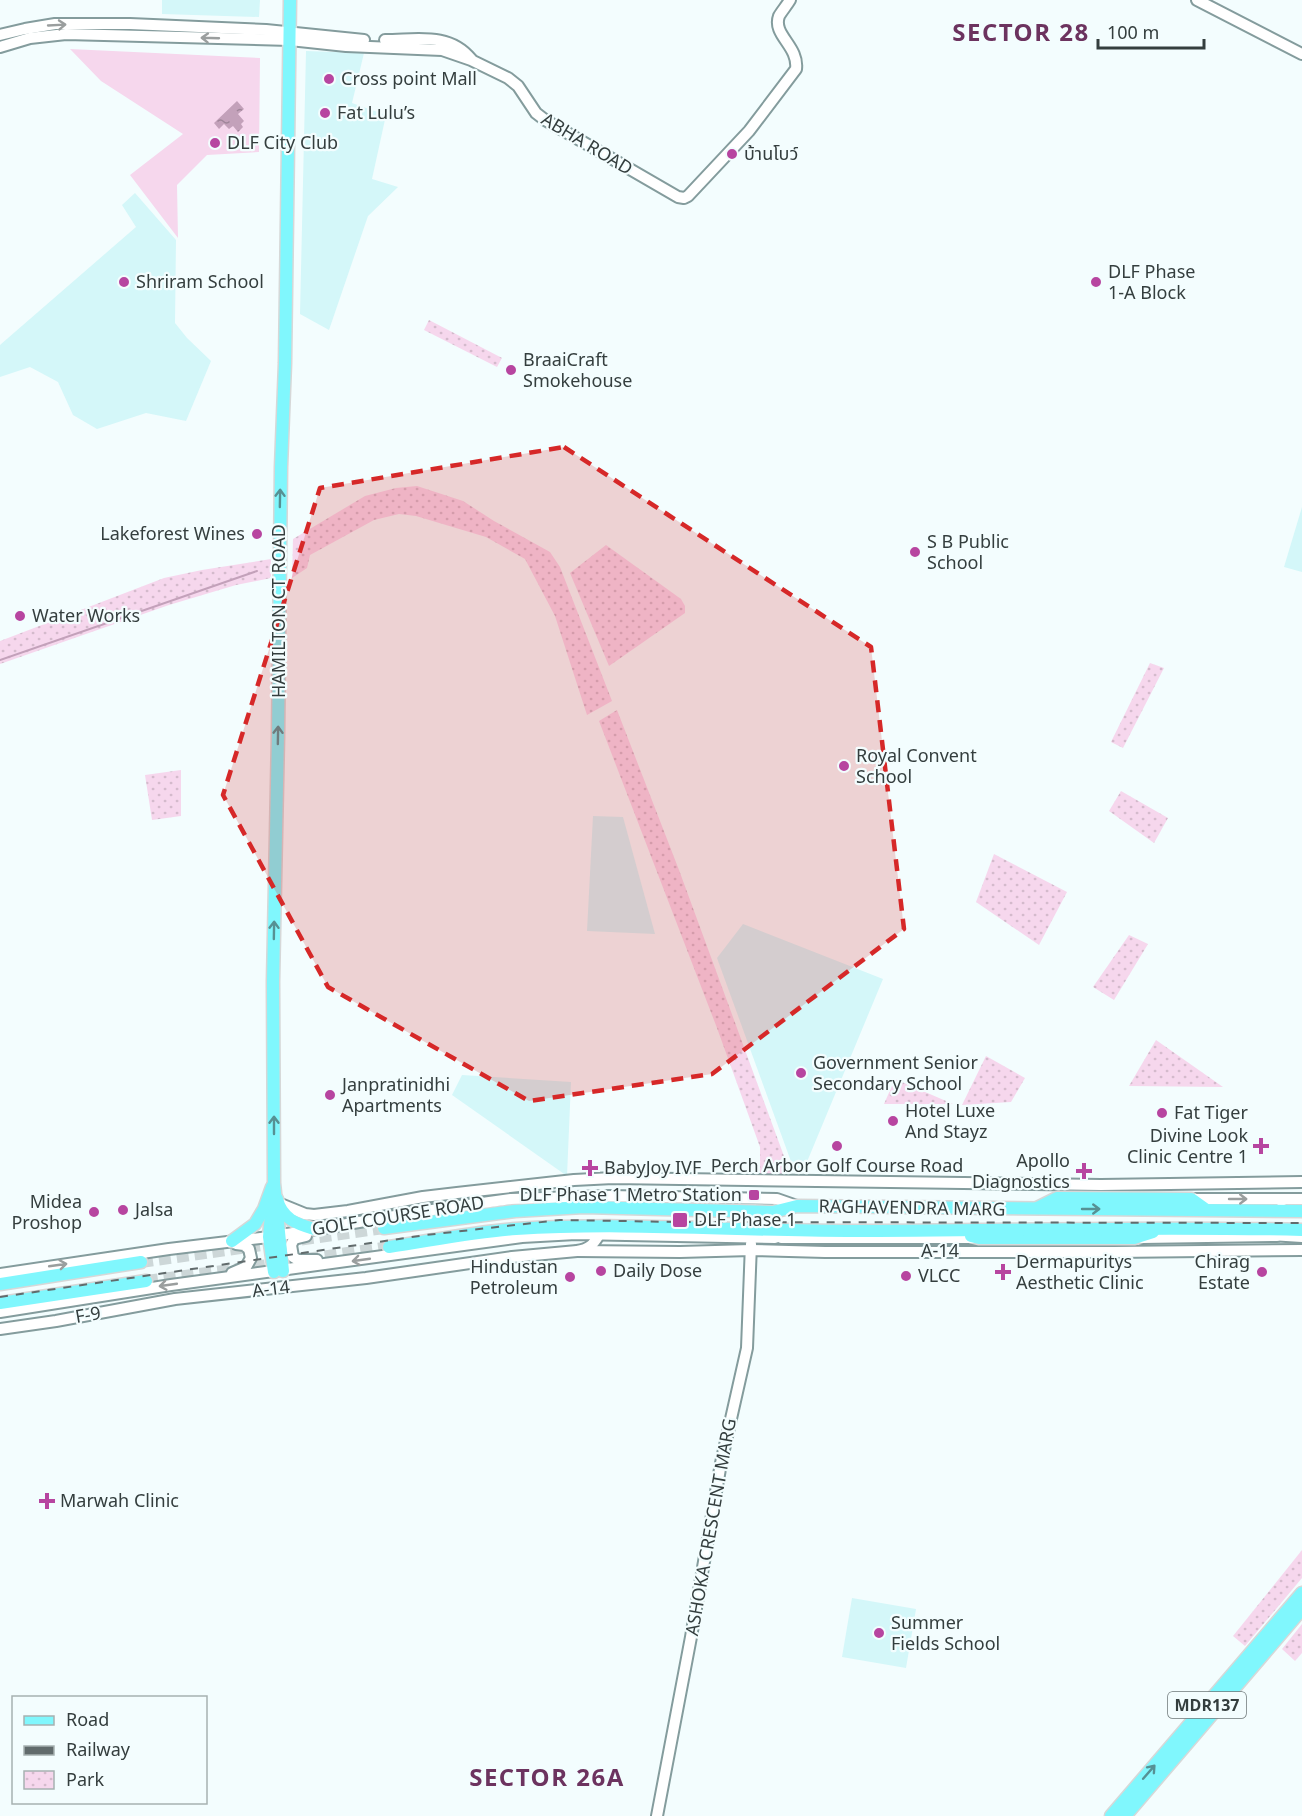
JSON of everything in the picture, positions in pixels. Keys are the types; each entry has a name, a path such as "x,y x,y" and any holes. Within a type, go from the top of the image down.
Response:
{"main road":[{"name":"HAMILTON CT ROAD","path":"278,1271 274,1236 273,982 291,0"},
{"path":"274,1183 278,1203 283,1211 295,1223 314,1229"},
{"path":"227,1242 255,1224 264,1209 274,1183"},
{"path":"1033,1210 1057,1198 1191,1199 1205,1209"},
{"name":"RAGHAVENDRA MARG","path":"384,1228 514,1211 584,1207 773,1212 797,1206 1302,1211"},
{"name":"RAGHAVENDRA MARG","path":"389,1247 514,1229 579,1227 1302,1230"},
{"path":"952,1230 979,1238 1134,1238 1166,1228"},
{"path":"0,1284 141,1262"},
{"path":"0,1303 146,1281"},
{"name":"MDR137","path":"1111,1816 1302,1593"},
{"name":"MDR137","path":"1125,1816 1302,1609"}],"street":[{"name":"ABHA ROAD","path":"290,36 445,41 464,51 471,60 519,86 536,113 545,120 657,186 684,198 748,131 795,69 797,62 795,54 779,31 778,24 790,0"},
{"path":"1197,0 1302,54"},
{"path":"0,35 25,29 66,24 130,24 290,36"},
{"path":"0,47 30,38 66,34 290,36"},
{"path":"278,1203 305,1214 314,1215 434,1196 574,1180 613,1178 1101,1185 1302,1182"},
{"name":"GOLF COURSE ROAD","path":"0,1274 274,1236 511,1199 637,1196 777,1199 797,1206"},
{"path":"1191,1199 1302,1199"},
{"path":"1261,1210 1285,1199"},
{"path":"332,1226 328,1231 294,1239 291,1245 292,1253 293,1257 298,1260 330,1260 337,1263"},
{"name":"GOLF COURSE ROAD","path":"0,1312 214,1279 522,1237 576,1234 775,1238 794,1229"},
{"path":"1242,1229 1277,1236"},
{"path":"577,1251 587,1249 594,1244 599,1235"},
{"path":"1134,1238 1302,1237"},
{"name":"ASHOKA CRESCENT MARG","path":"657,1816 691,1637 718,1474 747,1348 752,1238"},
{"path":"775,1238 979,1238"},
{"path":"226,1278 246,1267 252,1255 244,1245 226,1245 227,1242"},
{"name":"A-14","path":"175,1299 366,1278 501,1258 577,1251 1302,1250"},
{"path":"188,1298 214,1279"},
{"path":"132,1291 154,1303"},
{"name":"F-9","path":"0,1329 175,1299"}],"highlighted area":[{"path":"564,447 871,647 904,929 712,1074 529,1101 328,987 223,795 320,488"}],"shaded area":[{"path":"162,0 260,0 259,17 162,14"},
{"path":"306,51 364,53 352,103 386,115 372,179 398,187 368,216 329,330 300,314"},
{"name":"Shriram School","path":"135,193 176,240 175,323 211,361 186,421 146,413 97,429 73,415 58,382 30,367 0,377 0,345 136,227 122,205"},
{"path":"1302,507 1302,572 1284,567"},
{"path":"593,816 623,817 655,934 587,931"},
{"name":"Government Senior Secondary School","path":"743,924 883,979 804,1169 793,1167 717,958"},
{"path":"462,1075 571,1082 567,1176 452,1095"},
{"name":"Summer Fields School","path":"852,1598 916,1609 906,1668 842,1657"}],"green space":[{"name":"DLF City Club","path":"70,49 260,58 259,152 207,155 177,185 178,238 130,175 183,134 101,81"},
{"path":"429,320 502,358 497,367 424,330"},
{"path":"417,486 463,501 550,552 560,567 612,701 587,715 555,616 525,559 486,537 416,516 399,514 374,520 310,555 307,568 292,578 293,539 365,496 396,488"},
{"path":"606,545 681,599 685,606 685,613 609,666 570,573"},
{"path":"271,559 271,578 236,585 169,605 0,664 0,641 164,578"},
{"path":"1150,663 1164,668 1123,748 1111,742"},
{"path":"617,710 679,870 792,1178 760,1174 760,1147 717,1028 599,721"},
{"path":"181,770 181,816 152,820 145,775"},
{"path":"1121,791 1168,818 1154,843 1109,811"},
{"path":"994,854 1067,892 1039,945 976,902"},
{"path":"1129,935 1148,944 1114,1000 1093,987"},
{"path":"1156,1040 1223,1087 1129,1086"},
{"path":"986,1056 1025,1078 1011,1102 962,1105"},
{"path":"895,1079 953,1104 884,1104"},
{"path":"1302,1550 1302,1578 1245,1646 1233,1636"},
{"path":"1302,1624 1302,1653 1295,1661 1282,1649"}],"water":[{"path":"237,101 244,109 238,114 244,121 241,124 243,127 238,132 233,126 229,129 224,124 219,129 214,123"}],"waterway":[{"path":"0,660 257,571"}],"tunnel":[{"path":"141,1262 384,1228"},
{"path":"307,1259 389,1247"},
{"path":"146,1281 284,1263"}],"railway":[{"path":"0,1297 426,1235 560,1220 1302,1223"}],"place":[{"name":"Cross point Mall","path":"329,79"},
{"name":"Fat Lulu’s","path":"325,113"},
{"name":"DLF City Club","path":"215,143"},
{"name":"บ้านโบว์","path":"732,154"},
{"name":"Shriram School","path":"124,282"},
{"name":"DLF Phase 1-A Block","path":"1096,282"},
{"name":"BraaiCraft Smokehouse","path":"511,370"},
{"name":"Lakeforest Wines","path":"257,534"},
{"name":"S B Public School","path":"915,552"},
{"name":"Water Works","path":"20,616"},
{"name":"Royal Convent School","path":"844,766"},
{"name":"Government Senior Secondary School","path":"801,1073"},
{"name":"Janpratinidhi Apartments","path":"330,1095"},
{"name":"Fat Tiger","path":"1162,1113"},
{"name":"Hotel Luxe And Stayz","path":"893,1121"},
{"name":"Perch Arbor Golf Course Road","path":"837,1146"},
{"name":"Divine Look Clinic Centre 1","path":"1261,1146"},
{"name":"BabyJoy IVF","path":"590,1168"},
{"name":"Apollo Diagnostics","path":"1084,1171"},
{"name":"DLF Phase 1 Metro Station","path":"754,1195"},
{"name":"Jalsa","path":"123,1210"},
{"name":"Midea Proshop","path":"94,1212"},
{"name":"DLF Phase 1","path":"680,1220"},
{"name":"Daily Dose","path":"601,1271"},
{"name":"Dermapuritys Aesthetic Clinic","path":"1003,1272"},
{"name":"Chirag Estate","path":"1262,1272"},
{"name":"VLCC","path":"906,1276"},
{"name":"Hindustan Petroleum","path":"570,1277"},
{"name":"Marwah Clinic","path":"47,1501"},
{"name":"Summer Fields School","path":"879,1633"}],"district":[{"name":"SECTOR 28","path":"1021,33"},
{"name":"SECTOR 26A","path":"547,1778"}]}
